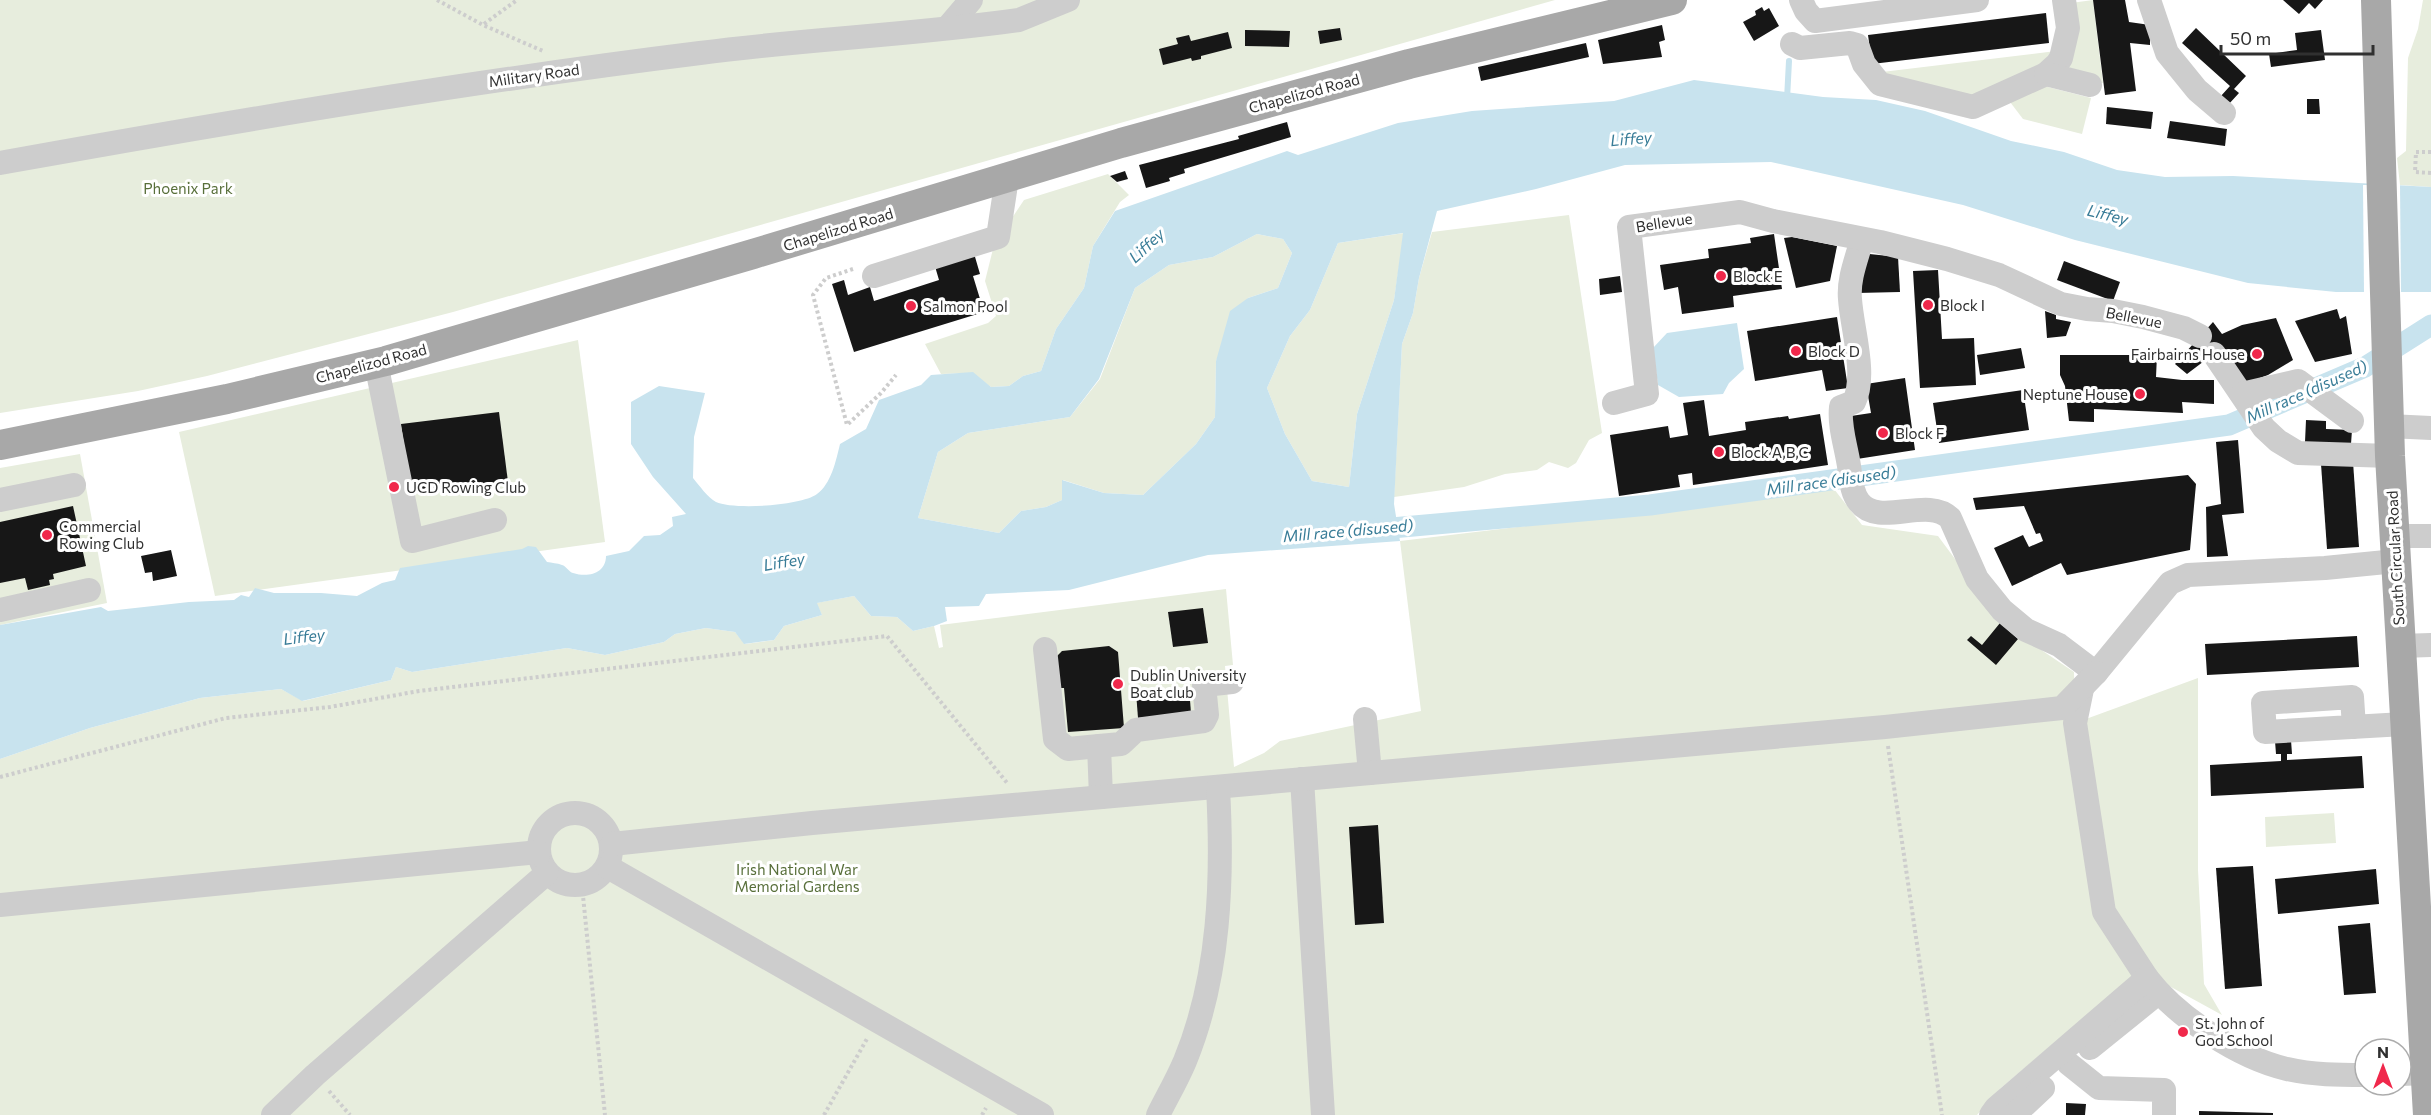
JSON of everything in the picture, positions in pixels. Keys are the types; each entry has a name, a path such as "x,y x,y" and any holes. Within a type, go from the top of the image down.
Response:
{"main road":[{"name":"Chapelizod Road","path":"0,445 227,399 376,363 742,258 1121,143 1409,64 1672,0"},
{"name":"South Circular Road","path":"2376,0 2390,456 2404,724 2426,966 2414,1073 2428,1115"}],"street":[{"path":"948,27 971,0"},
{"name":"Military Road","path":"0,163 573,69 702,52 1019,20 1068,0"},
{"path":"1801,0 1806,11 1815,21 1977,0"},
{"path":"1792,44 1800,48 1850,43 1857,45 1864,64 1880,84 1969,108 2046,74 2057,64 2066,40 2068,18 2064,0"},
{"path":"2150,0 2167,53 2197,90 2224,113"},
{"path":"2046,74 2090,85"},
{"path":"874,276 998,237 1007,178"},
{"name":"Bellevue","path":"1614,403 1647,394 1629,227 1740,212 1783,224 1862,239 1947,259 1999,275 2061,304 2143,317 2184,328 2207,345 2264,428 2278,441 2298,453 2390,456"},
{"path":"1862,239 1851,281 1850,298 1858,363 1858,393 1854,402 1841,407 1840,421 1854,492 1859,502 1878,513 1933,510 1943,512 1950,518 1977,579 2002,610 2026,630 2060,645 2089,681"},
{"path":"376,363 412,541 495,520"},
{"path":"2244,397 2298,381 2352,421"},
{"path":"2389,426 2431,428"},
{"path":"0,500 74,485"},
{"path":"610,856 812,823 1885,727 2062,708 2089,681 2169,583 2188,575 2325,568 2359,563 2431,536"},
{"path":"0,610 89,590"},
{"path":"2400,646 2431,645"},
{"path":"1045,649 1055,739 1068,749 1121,744 1136,730 1204,722 1207,715 1204,685 1232,682"},
{"path":"2089,681 2075,723 2104,912 2153,986 2203,1029 2256,1059 2286,1069 2319,1074 2353,1075"},
{"path":"1365,719 1370,773"},
{"path":"2354,727 2404,724"},
{"path":"1099,746 1101,797"},
{"path":"1302,779 1323,1115"},
{"path":"1158,1115 1185,1061 1204,997 1215,935 1220,882 1218,788"},
{"path":"572,813 583,813 602,824 609,834 610,856 597,879 582,886 562,884 543,862 540,840 552,822 572,813"},
{"path":"610,856 877,1021 1042,1115"},
{"path":"0,905 543,862"},
{"path":"273,1115 543,862"},
{"path":"2014,1115 2153,986"},
{"path":"1991,1115 1996,1108 2153,986"},
{"path":"2069,1064 2099,1088 2164,1090 2164,1115"}],"path":[{"path":"437,0 483,25 570,63 573,69"},
{"path":"483,25 517,0"},
{"path":"2431,152 2416,152 2415,172 2431,173"},
{"path":"874,276 855,269 826,278 813,295 847,425 881,393 896,375"},
{"path":"0,777 226,718 330,707 431,690 887,636 1026,805"},
{"path":"1885,727 1942,1115"},
{"path":"582,886 605,1115"},
{"path":"824,1115 877,1021"},
{"path":"315,1075 350,1115"}],"green space":[{"name":"Phoenix Park","path":"0,0 1555,0 453,312 207,376 138,391 0,413"},
{"path":"2093,0 2103,83 2066,73 2071,3"},
{"path":"2423,0 2431,0 2431,187 2400,185 2397,158 2406,151 2408,58 2418,29"},
{"path":"2056,51 2057,59 1970,105 1882,72"},
{"path":"2040,85 2091,98 2082,134 2023,119 2007,98"},
{"path":"1108,174 1129,195 1120,202 1093,246 1084,288 1056,329 1041,371 1023,376 1009,386 991,387 971,373 941,374 925,344 988,323 996,316 985,281 994,245 1024,200"},
{"path":"1569,215 1602,433 1589,440 1576,463 1568,468 1549,462 1537,470 1505,474 1464,487 1394,497 1402,344 1413,313 1419,278 1432,232"},
{"path":"1404,233 1394,300 1357,414 1349,487 1312,481 1285,434 1267,388 1290,336 1310,310 1338,243"},
{"path":"1257,234 1283,239 1292,253 1278,288 1248,298 1216,361 1215,417 1196,444 1143,495 1104,493 1063,480 1062,500 1046,507 1021,511 999,533 918,518 938,452 968,433 1070,417 1100,379 1135,288 1169,265 1213,257"},
{"name":"UCD Rowing Club","path":"578,340 605,542 215,596 179,432"},
{"name":"Commercial Rowing Club","path":"80,454 107,603 0,625 0,468"},
{"name":"Irish National War Memorial Gardens","path":"1834,489 1862,525 1938,536 2004,625 2074,672 2075,723 2198,678 2198,870 2204,984 2222,1015 2140,970 2001,1088 1977,1115 0,1115 0,759 90,728 200,698 281,689 303,701 391,680 396,667 412,672 567,648 605,655 664,642 675,634 706,628 735,632 745,644 774,640 784,626 822,615 816,603 854,596 871,616 897,617 913,631 934,626 939,648 943,647 940,625 1226,589 1233,665 1225,666 1234,767 1264,753 1280,741 1421,711 1400,541"},
{"path":"2334,813 2336,843 2266,847 2265,817"}],"water":[{"name":"Liffey","path":"1694,80 1823,97 1876,100 1925,111 2011,141 2064,152 2117,170 2165,177 2233,176 2431,187 2431,292 2336,292 2248,283 2075,240 1963,205 1771,162 1625,165 1536,189 1437,211 1419,278 1413,313 1402,344 1394,504 1400,541 1208,555 1069,590 986,594 979,606 945,607 947,621 913,631 897,617 871,616 854,596 817,603 822,615 784,626 774,640 744,644 735,632 706,628 675,634 664,642 605,655 567,648 412,672 396,667 391,680 302,701 281,689 200,698 90,728 0,759 0,625 101,607 108,611 189,602 234,600 241,595 249,597 255,588 274,593 357,596 382,583 395,580 400,568 522,549 528,546 536,547 547,562 563,566 573,573 585,575 596,573 603,567 606,556 629,551 644,536 660,535 673,526 672,517 686,514 653,477 631,444 631,402 659,386 705,393 694,437 693,478 713,500 737,506 767,506 809,498 822,490 826,484 840,444 866,429 879,400 921,385 931,375 973,372 991,387 1009,386 1023,376 1041,371 1056,329 1084,288 1093,246 1115,211 1287,151 1298,155 1398,123 1472,111 1614,101","holes":["1403,233 1394,300 1357,414 1349,487 1312,481 1285,434 1267,388 1290,336 1310,310 1338,243","1257,234 1283,239 1292,253 1278,288 1248,298 1230,311 1216,361 1215,417 1196,444 1143,495 1104,493 1062,480 1062,500 1046,507 1021,511 999,533 918,518 938,452 968,433 1070,417 1099,379 1135,288 1169,265 1213,257"]},
{"path":"1737,323 1744,369 1729,383 1723,394 1679,397 1658,385 1653,348 1667,333"}],"pier":[{"path":"2363,185 2400,185 2401,292 2364,292"}],"building":[{"path":"2093,0 2125,0 2129,22 2150,25 2150,45 2130,43 2136,91 2105,95"},
{"path":"2283,0 2323,0 2315,9 2309,3 2299,14"},
{"path":"1762,7 1764,11 1769,8 1779,26 1754,41 1743,22 1756,15 1755,11"},
{"path":"2046,13 2049,43 1872,64 1868,35"},
{"path":"1662,25 1665,40 1659,42 1662,57 1603,64 1598,40"},
{"path":"1340,28 1342,40 1320,44 1318,31"},
{"path":"2196,28 2246,76 2234,89 2239,93 2228,105 2220,97 2230,86 2182,43"},
{"path":"1245,30 1290,31 1289,47 1245,46"},
{"path":"2321,30 2325,60 2271,67 2269,54 2297,50 2295,33"},
{"path":"1228,32 1232,48 1201,56 1201,59 1192,61 1191,58 1163,65 1159,49 1178,44 1176,38 1189,35 1191,41"},
{"path":"1586,43 1589,57 1481,81 1478,67"},
{"path":"2307,99 2319,99 2320,114 2307,114"},
{"path":"2107,107 2153,112 2151,129 2106,124"},
{"path":"2170,121 2227,129 2225,146 2167,138"},
{"path":"1287,122 1291,137 1184,169 1185,173 1169,178 1170,181 1146,188 1139,165 1239,139 1238,136"},
{"path":"1125,171 1128,179 1117,182 1110,176"},
{"name":"Block E","path":"1774,234 1782,289 1733,296 1734,307 1682,314 1678,287 1664,290 1660,265 1709,258 1708,249 1751,243 1750,238"},
{"path":"1792,237 1837,246 1830,281 1796,288 1784,238"},
{"name":"Salmon Pool","path":"973,250 980,274 973,276 984,312 854,352 832,284 844,280 848,295 870,287 874,301 939,280 934,263"},
{"path":"1860,253 1898,257 1900,292 1857,293"},
{"path":"2064,261 2120,282 2113,301 2057,280"},
{"name":"Block I","path":"1938,270 1942,339 1974,338 1976,385 1920,388 1913,271"},
{"path":"1620,276 1622,292 1600,295 1599,279"},
{"path":"2337,309 2340,319 2346,316 2352,354 2315,362 2295,321"},
{"path":"2045,311 2056,315 2056,319 2071,322 2066,336 2047,338"},
{"name":"Block D","path":"1837,317 1848,388 1826,391 1822,370 1755,381 1747,331"},
{"name":"Fairbairns House","path":"2276,318 2293,360 2268,375 2246,383 2220,349 2187,374 2175,364 2213,322 2222,334 2242,325"},
{"path":"2021,348 2025,368 1980,375 1977,355"},
{"name":"Neptune House","path":"2060,355 2157,355 2156,377 2214,380 2214,404 2182,402 2183,413 2094,409 2094,422 2069,421 2065,386 2060,375"},
{"name":"Block F","path":"1905,378 1915,450 1857,459 1851,416 1871,413 1866,384"},
{"path":"2023,390 2029,430 1939,443 1933,403"},
{"name":"Block A,B,C","path":"1704,400 1709,436 1746,430 1745,422 1820,414 1828,465 1693,485 1692,473 1678,475 1680,487 1619,496 1610,435 1668,426 1670,438 1688,435 1683,403"},
{"path":"499,412 508,482 411,494 401,424"},
{"path":"2306,420 2326,421 2326,429 2352,430 2351,444 2305,442"},
{"path":"2238,440 2244,513 2222,515 2228,556 2207,557 2206,507 2221,504 2216,442"},
{"path":"2353,462 2359,547 2327,549 2321,464"},
{"path":"2188,475 2196,484 2190,550 2067,575 2061,563 2012,586 1994,548 2023,535 2029,547 2043,541 2040,533 2036,534 2024,506 1976,510 1973,498"},
{"path":"73,506 86,566 53,574 54,579 49,580 50,585 28,590 25,578 0,583 0,522"},
{"path":"171,550 177,576 153,581 152,572 145,573 141,556"},
{"path":"1203,608 1208,643 1173,647 1168,612"},
{"path":"2000,623 2018,639 1996,665 1967,640 1971,636 1982,645"},
{"path":"2357,636 2359,667 2207,675 2205,644"},
{"path":"1109,646 1118,652 1124,728 1068,732 1064,688 1058,688 1055,658 1062,651"},
{"path":"1189,687 1191,713 1138,718 1136,692"},
{"path":"2291,740 2292,754 2287,754 2287,760 2362,756 2364,788 2211,796 2210,765 2281,761 2281,754 2276,754 2275,741"},
{"path":"1378,825 1384,923 1355,925 1349,827"},
{"path":"2253,866 2262,986 2225,989 2216,868"},
{"path":"2376,869 2379,904 2278,914 2275,879"},
{"path":"2370,923 2376,993 2344,995 2338,926"},
{"path":"2066,1103 2086,1104 2085,1115 2066,1115"},
{"path":"2199,1111 2273,1113 2273,1115 2199,1115"}],"waterway":[{"path":"1787,99 1789,61"},
{"name":"Mill race (disused)","path":"1369,530 1650,505 2229,425 2365,367 2431,325"}],"place":[{"name":"Block E","path":"1721,276"},
{"name":"Block I","path":"1928,305"},
{"name":"Salmon Pool","path":"911,306"},
{"name":"Block D","path":"1796,351"},
{"name":"Fairbairns House","path":"2257,354"},
{"name":"Neptune House","path":"2140,394"},
{"name":"Block F","path":"1883,433"},
{"name":"Block A,B,C","path":"1719,452"},
{"name":"UCD Rowing Club","path":"394,487"},
{"name":"Commercial Rowing Club","path":"47,535"},
{"name":"Dublin University Boat club","path":"1118,684"},
{"name":"St. John of God School","path":"2183,1032"}]}
